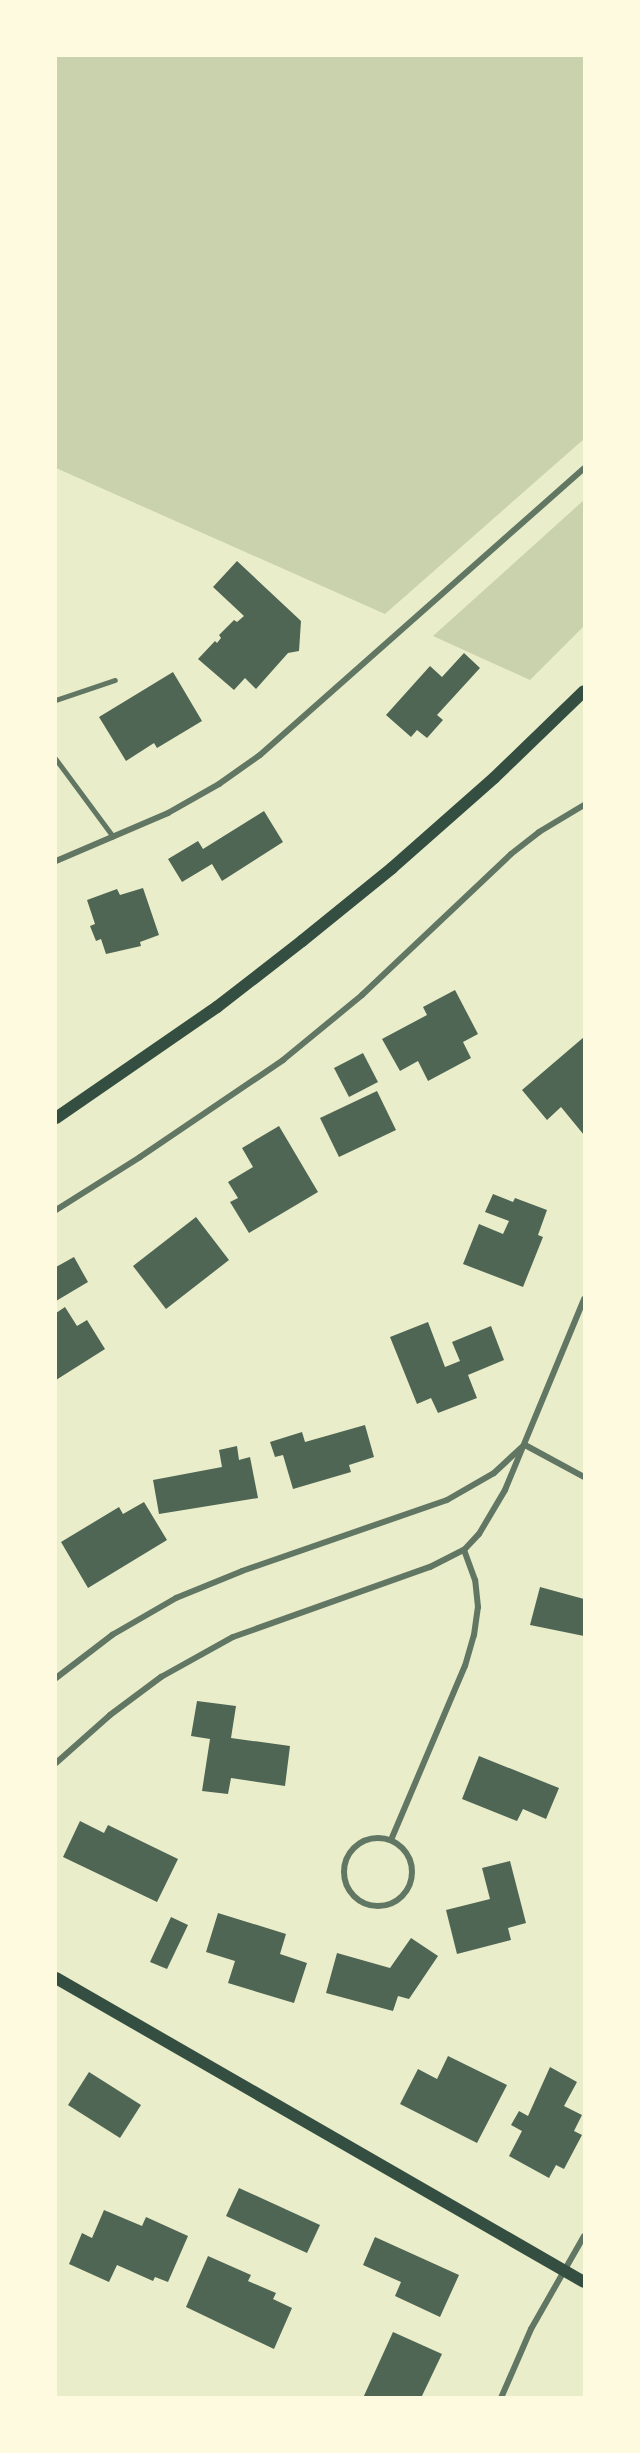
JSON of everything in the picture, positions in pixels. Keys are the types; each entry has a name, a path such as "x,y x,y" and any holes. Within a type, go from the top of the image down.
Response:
{"main road":[{"path":"56,1118 189,1028 393,868 486,786 585,691"},
{"path":"56,1978 585,2282"}],"street":[{"path":"56,861 193,800 260,755 585,468"},
{"path":"56,1210 140,1157 283,1060 362,995 511,854 539,832 585,805"},
{"path":"56,1763 110,1715 161,1677 233,1637 430,1568 464,1550 493,1514 525,1444 585,1299"},
{"path":"525,1444 585,1477"},
{"path":"56,1678 112,1635 176,1598 242,1571 447,1500 494,1473 525,1444"},
{"path":"392,1840 465,1666 474,1635 478,1607 475,1580 464,1550"},
{"path":"368,1838 392,1840 408,1854 412,1865 409,1886 394,1902 372,1906 361,1902 352,1895 343,1874 349,1851 368,1838"},
{"path":"501,2397 531,2329 563,2270 585,2236"}],"lane":[{"path":"56,700 116,680"},
{"path":"56,759 113,836"}],"green space":[{"path":"56,56 584,56 584,439 385,614 56,468"},
{"path":"584,500 584,626 530,680 433,636"}],"building":[{"path":"237,561 301,621 299,651 288,653 256,689 245,678 234,690 198,659 215,641 217,643 221,638 219,635 234,620 237,622 244,616 213,587"},
{"path":"464,653 480,668 437,715 443,720 427,738 417,730 411,737 386,715 430,666 442,677"},
{"path":"173,672 202,721 157,748 154,743 126,761 99,717"},
{"path":"264,811 283,842 222,881 212,864 182,882 168,859 198,841 203,849"},
{"path":"143,888 159,935 140,942 141,946 106,954 101,939 96,941 90,926 95,924 87,900 117,889 120,895"},
{"path":"455,990 478,1034 463,1042 471,1058 428,1081 418,1061 400,1071 382,1039 427,1015 423,1007"},
{"path":"584,1037 584,1135 561,1107 547,1120 522,1090"},
{"path":"363,1053 378,1082 349,1097 334,1068"},
{"path":"377,1091 396,1130 339,1157 320,1118"},
{"path":"279,1126 318,1192 249,1233 230,1202 238,1198 228,1182 253,1167 242,1148"},
{"path":"493,1194 513,1202 515,1198 547,1210 538,1235 543,1237 523,1287 463,1264 479,1224 503,1234 509,1221 485,1212"},
{"path":"196,1217 229,1260 166,1309 133,1266"},
{"path":"74,1257 88,1282 56,1301 56,1267"},
{"path":"65,1307 77,1326 87,1320 105,1349 56,1380 56,1313"},
{"path":"428,1322 445,1367 460,1361 452,1342 491,1326 504,1360 468,1375 477,1398 438,1413 431,1398 417,1404 390,1337"},
{"path":"365,1425 374,1457 349,1465 351,1472 293,1489 283,1455 275,1457 270,1442 302,1432 305,1442"},
{"path":"237,1446 239,1460 250,1457 258,1498 159,1514 153,1480 222,1467 219,1450"},
{"path":"144,1502 167,1540 88,1588 61,1542 119,1507 123,1514"},
{"path":"540,1587 584,1599 584,1636 530,1625"},
{"path":"197,1701 236,1706 231,1738 290,1746 285,1786 231,1778 228,1794 202,1791 210,1739 191,1736"},
{"path":"479,1756 559,1788 546,1819 523,1809 517,1821 462,1799"},
{"path":"80,1821 104,1833 108,1825 178,1859 157,1902 63,1857"},
{"path":"510,1861 526,1923 508,1928 511,1940 457,1954 446,1910 490,1899 482,1868"},
{"path":"218,1913 286,1934 280,1954 307,1963 294,2003 228,1983 235,1961 206,1952"},
{"path":"171,1917 188,1925 167,1969 150,1962"},
{"path":"411,1938 438,1956 409,1999 398,1996 393,2011 326,1993 337,1953 390,1968"},
{"path":"448,2056 507,2085 477,2143 400,2104 418,2069 437,2079"},
{"path":"550,2067 577,2082 564,2106 582,2115 574,2131 582,2135 564,2169 556,2165 549,2178 509,2156 522,2131 511,2125 519,2111 528,2116"},
{"path":"89,2072 141,2105 120,2138 68,2105"},
{"path":"239,2188 320,2225 307,2253 226,2216"},
{"path":"104,2210 142,2226 146,2217 188,2236 168,2282 155,2277 153,2281 117,2265 109,2282 69,2264 82,2233 92,2238"},
{"path":"375,2237 459,2275 440,2317 395,2296 401,2282 363,2265"},
{"path":"208,2256 251,2275 248,2281 276,2293 273,2299 292,2308 274,2349 186,2307"},
{"path":"393,2332 442,2354 421,2398 363,2398"}]}
